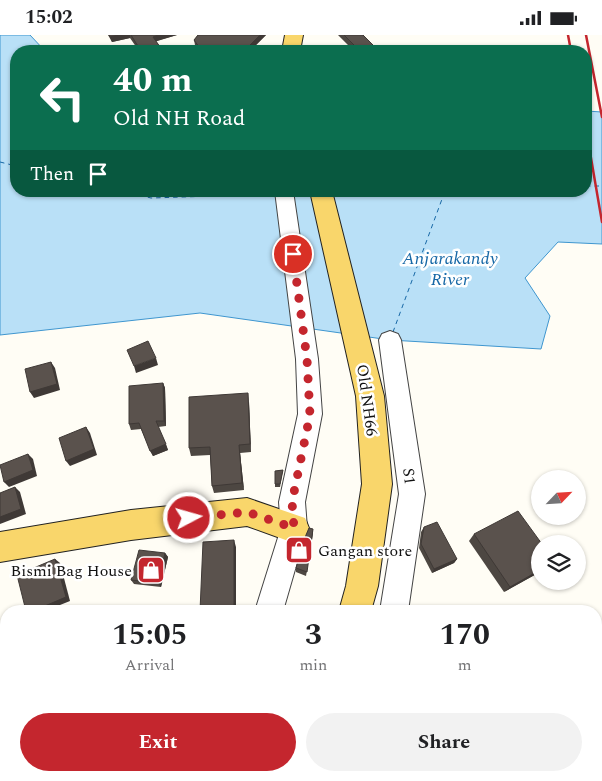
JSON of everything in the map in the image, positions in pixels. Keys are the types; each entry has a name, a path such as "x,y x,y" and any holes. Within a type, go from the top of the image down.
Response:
{"main road":[{"name":"Old NH66","path":"323,197 370,396 377,484 362,586 357,605"},
{"path":"0,547 130,525 247,512 294,528"}],"street":[{"path":"271,605 294,528 292,502 310,415 307,359 285,197"},
{"name":"S1","path":"390,340 412,494 395,605"}],"water":[{"name":"Anjarakandy River","path":"0,35 30,35 39,45 10,45 10,197 592,197 592,111 602,112 602,244 558,242 525,278 550,316 541,349 390,340 200,313 0,335"}],"building":[{"path":"131,35 158,35 153,37 159,45 137,45"},
{"path":"198,35 260,35 250,45 198,45 194,40"},
{"path":"344,35 363,35 373,45 354,45"},
{"path":"148,341 156,358 134,366 127,350"},
{"path":"51,362 57,384 30,392 25,369"},
{"path":"163,383 164,421 156,421 166,444 150,451 139,423 129,424 129,386"},
{"path":"248,393 250,444 239,445 242,483 212,486 210,447 189,448 189,397"},
{"path":"86,427 94,449 66,461 59,438"},
{"path":"28,454 33,470 4,482 0,465"},
{"path":"283,470 280,484 275,484 275,471"},
{"path":"15,487 21,509 0,517 0,493"},
{"path":"518,511 535,535 531,535 531,575 510,587 474,534"},
{"path":"437,522 457,559 434,569 421,544 424,527"},
{"path":"309,528 313,529 307,572 296,568"},
{"path":"234,540 234,605 200,605 203,542"},
{"name":"Bismi Bag House","path":"139,550 165,553 158,583 131,580"},
{"path":"55,559 66,597 47,605 24,605 17,575"}],"ferry route":[{"path":"0,162 10,164"},
{"path":"592,186 602,186"},
{"path":"147,197 182,197"},
{"path":"393,332 443,197"}],"railway":[{"path":"568,35 570,45"},
{"path":"586,35 588,45"},
{"path":"592,66 602,117"},
{"path":"592,164 602,222"}],"place":[{"name":"Gangan store","path":"299,550"},
{"name":"Bismi Bag House","path":"151,570"}],"route":[{"path":"189,518 247,512 294,528 292,502 310,415 307,359 293,254"}]}
